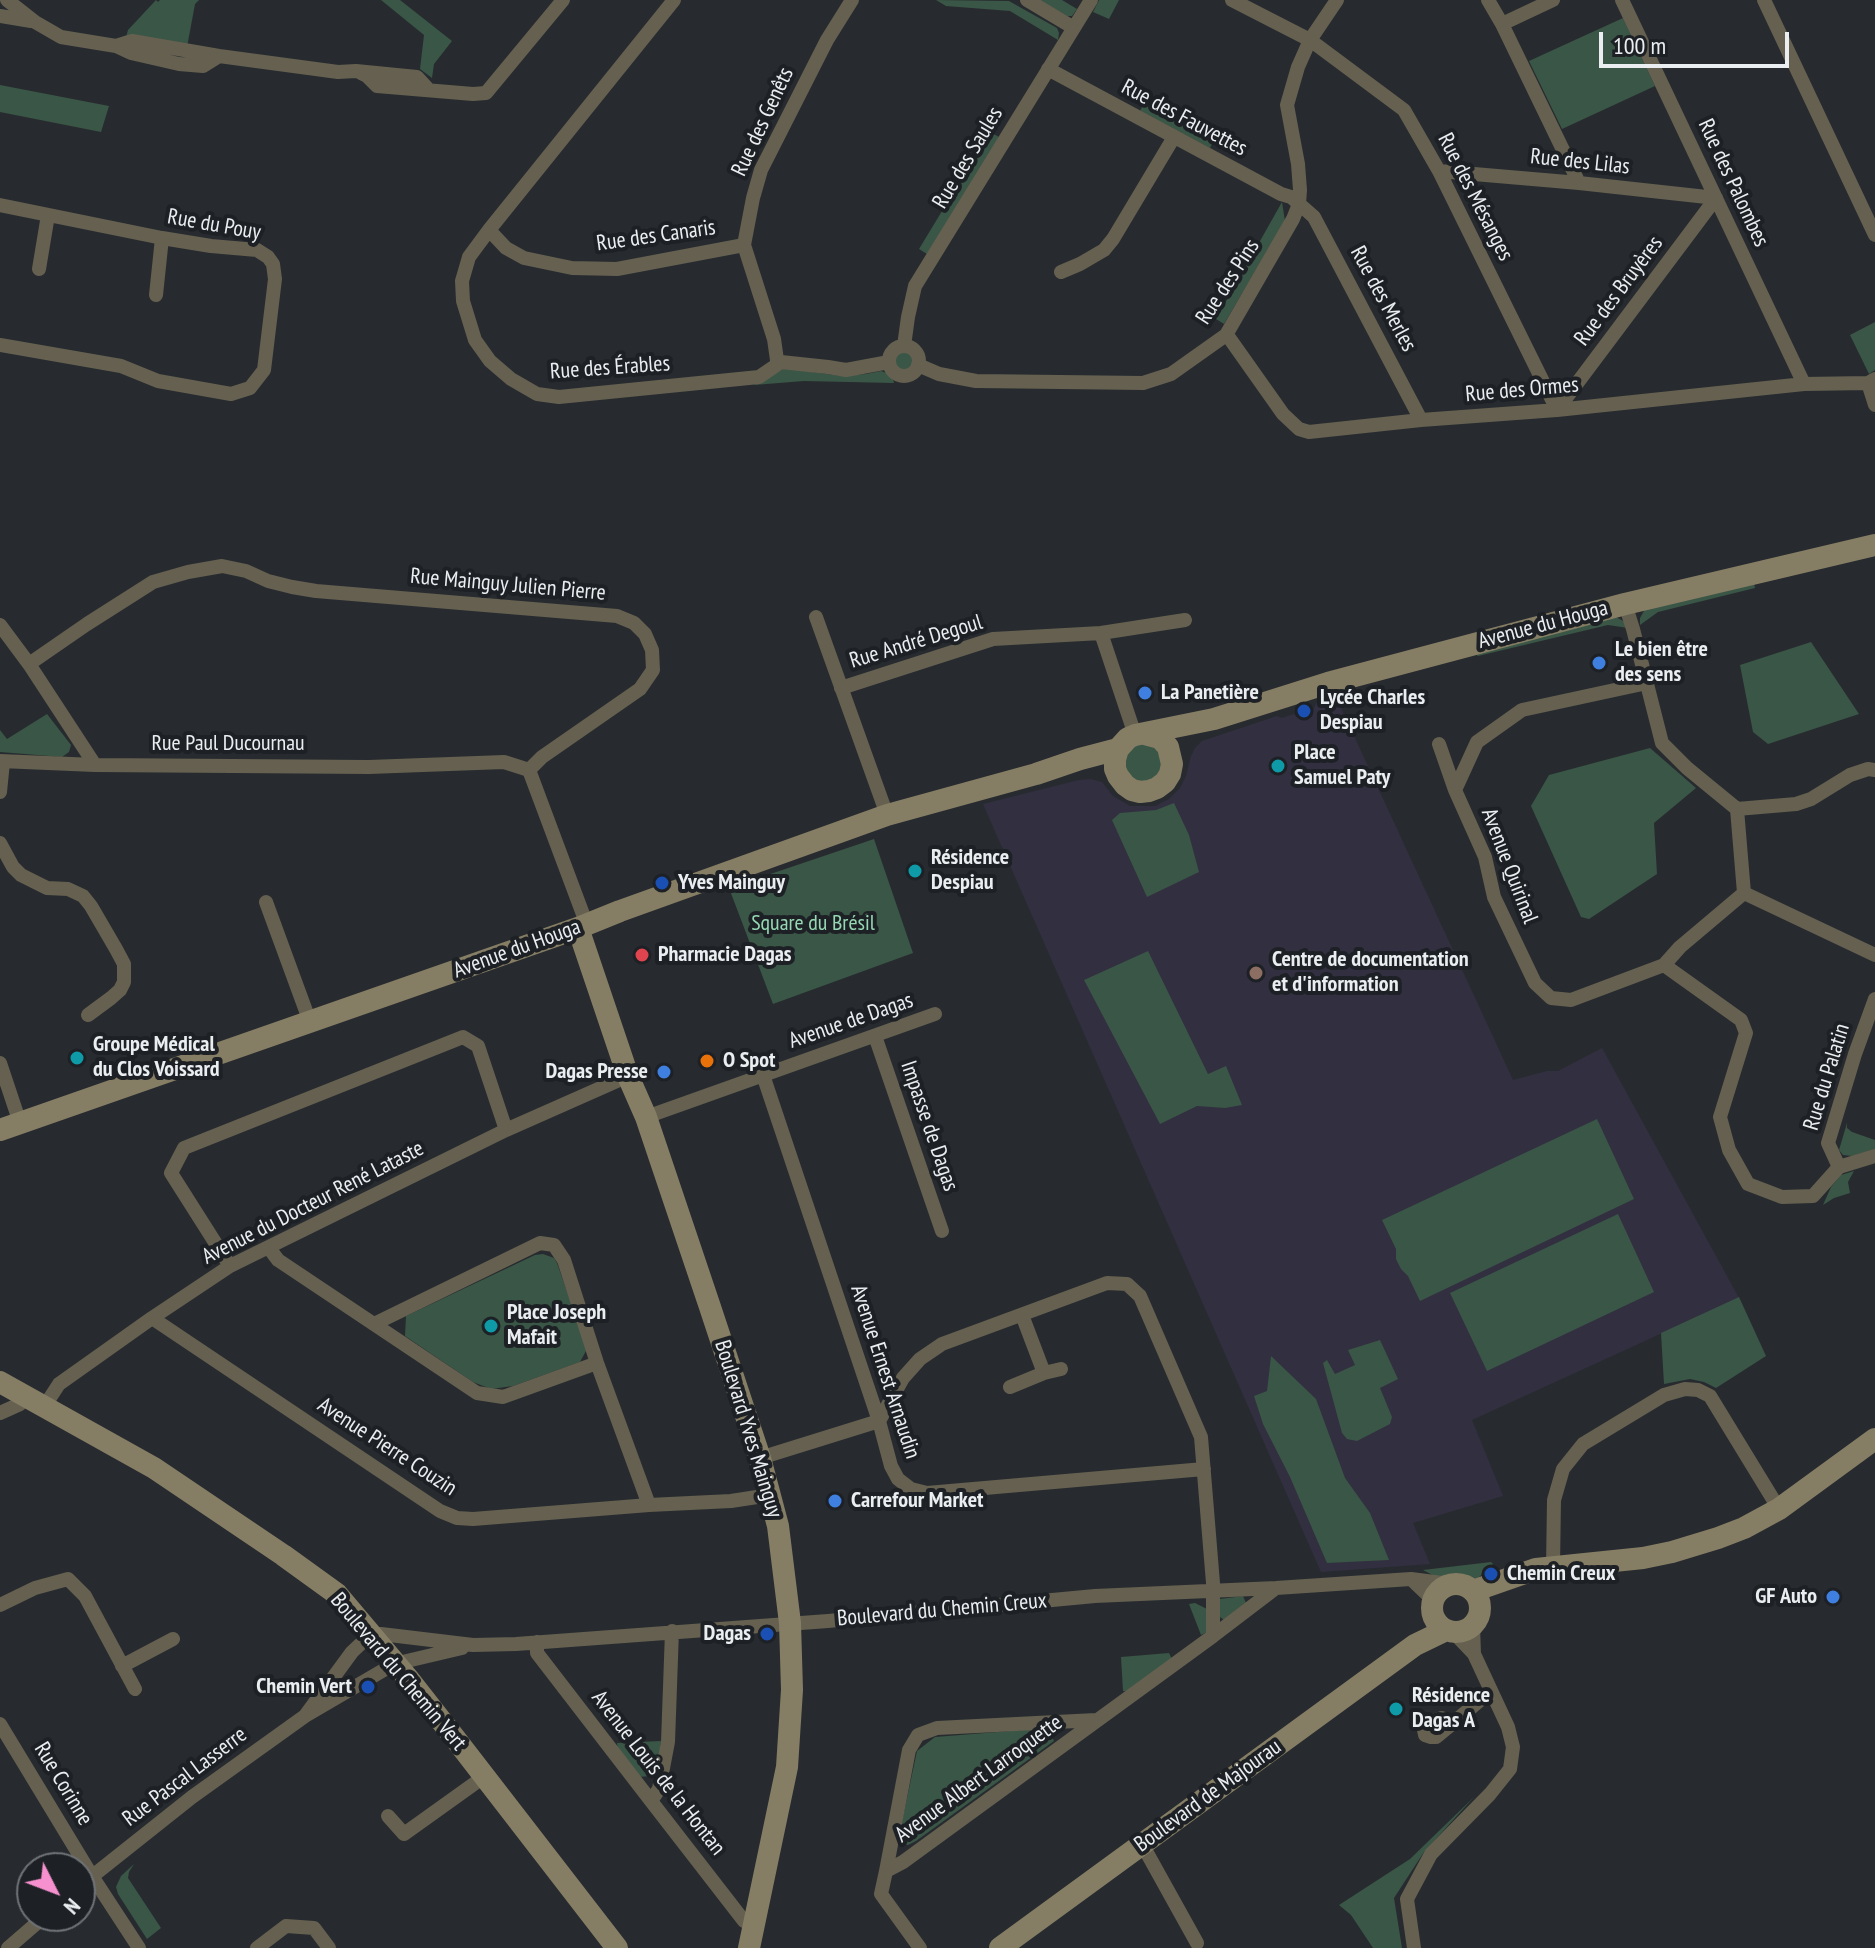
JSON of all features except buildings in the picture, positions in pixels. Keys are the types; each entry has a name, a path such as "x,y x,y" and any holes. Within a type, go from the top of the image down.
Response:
{"street":[{"path":"7,0 61,37 116,46 131,53 179,64 203,66 219,56 338,72 356,71 377,86 473,94 486,93 563,0"},
{"name":"Rue des Érables","path":"674,0 469,257 462,281 466,314 475,340 490,361 511,379 537,394 559,397 759,377 781,362"},
{"path":"1027,0 1074,28"},
{"name":"Rue des Saules","path":"904,346 915,286 1091,0"},
{"name":"Rue des Mésanges","path":"1232,0 1310,40 1404,110 1439,171 1557,410"},
{"name":"Rue des Pins","path":"918,365 948,376 976,381 1143,383 1171,374 1226,335 1299,204 1298,164 1287,105 1310,40 1337,0"},
{"path":"1488,0 1579,183"},
{"path":"1502,24 1553,0"},
{"name":"Rue des Palombes","path":"1622,0 1804,384"},
{"path":"1764,0 1875,235"},
{"name":"Rue des Genêts","path":"781,362 777,360 774,339 744,245 761,170 848,2"},
{"path":"0,16 35,22"},
{"name":"Rue des Fauvettes","path":"1048,69 1299,204"},
{"path":"1061,272 1104,250 1174,137"},
{"name":"Rue des Lilas","path":"1439,171 1716,198"},
{"name":"Rue des Bruyères","path":"1557,410 1716,198"},
{"name":"Rue des Merles","path":"1299,204 1314,217 1421,420"},
{"name":"Rue du Pouy","path":"0,205 162,238 257,250 273,264 275,279 264,370 250,388 231,394 158,381 121,366 0,345"},
{"path":"39,269 48,215"},
{"name":"Rue des Canaris","path":"489,230 506,248 524,258 572,268 617,269 744,245"},
{"path":"156,295 162,238"},
{"name":"Rue des Ormes","path":"1226,335 1283,414 1299,429 1309,432 1804,384 1871,381"},
{"path":"904,346 916,352 919,361 913,373 899,376 889,362 891,352 904,346"},
{"path":"781,362 846,370 889,362"},
{"path":"1871,381 1875,405"},
{"name":"Avenue du Houga","path":"10,1127 583,926 887,815 1036,774 1081,769 1128,747 1328,683 1625,604 1875,545"},
{"name":"Rue Mainguy Julien Pierre","path":"29,664 153,582 222,566 246,571 268,581 316,591 617,616 634,623 645,634 652,650 653,670 640,689 542,757 529,770"},
{"path":"1625,604 1662,743 1737,809 1796,804 1811,799 1850,775 1875,770"},
{"path":"816,617 887,815"},
{"name":"Rue André Degoul","path":"841,688 993,639 1101,633 1185,620"},
{"path":"0,625 95,765"},
{"path":"1101,633 1128,747 1118,776 1132,790 1149,791 1165,782 1170,774 1171,754 1160,738 1128,747"},
{"name":"Avenue Quirinal","path":"1647,683 1522,710 1477,742 1455,790 1485,857 1494,897 1535,983 1551,998 1571,1000 1664,965 1680,947 1744,893"},
{"name":"Avenue du Houga","path":"1171,754 1214,719"},
{"path":"1439,744 1455,790"},
{"path":"0,792 2,762"},
{"name":"Rue Paul Ducournau","path":"2,762 369,767 504,762 529,770"},
{"path":"529,770 583,926"},
{"path":"1737,809 1744,893 1875,955"},
{"path":"0,843 6,857 21,875 47,888 68,889 83,896 124,964 124,982 120,990 88,1015"},
{"path":"266,902 310,1022"},
{"name":"Boulevard Yves Mainguy","path":"583,926 628,1076 646,1117 760,1458 778,1526 790,1623 792,1690 787,1767 749,1948"},
{"path":"1664,965 1741,1020 1746,1033 1720,1117 1729,1150 1748,1184 1782,1197 1813,1196 1839,1167 1875,1156"},
{"name":"Rue du Palatin","path":"1839,1167 1828,1143 1875,999"},
{"name":"Avenue de Dagas","path":"646,1117 935,1014"},
{"name":"Impasse de Dagas","path":"875,1036 942,1231"},
{"path":"230,1266 171,1173 184,1148 463,1037 478,1046 506,1130"},
{"path":"0,1063 10,1127"},
{"name":"Avenue Ernest Arnaudin","path":"763,1075 879,1421 891,1466 898,1479 911,1489 927,1493 1204,1469"},
{"name":"Avenue du Docteur René Lataste","path":"0,1413 20,1404 34,1403 230,1266 506,1130 628,1076"},
{"path":"374,1324 540,1243 554,1245 564,1260 597,1363 649,1505"},
{"path":"269,1248 278,1260 477,1393 503,1397 597,1363"},
{"path":"760,1458 879,1421 903,1378 920,1359 942,1344 1107,1283 1127,1284 1140,1296 1201,1437 1213,1590 1213,1636"},
{"path":"1022,1315 1044,1373"},
{"name":"Avenue Pierre Couzin","path":"152,1318 440,1511 457,1518 731,1501 770,1495"},
{"path":"1010,1387 1061,1369"},
{"name":"Boulevard du Chemin Vert","path":"0,1382 154,1468 337,1594 411,1682 617,1948"},
{"path":"1553,1567 1554,1500 1563,1469 1583,1444 1664,1395 1685,1389 1698,1390 1710,1396 1779,1509"},
{"path":"1456,1615 1506,1580 1536,1569 1643,1558 1731,1533 1779,1509 1875,1439"},
{"path":"0,1605 35,1588 68,1579 85,1596 135,1689"},
{"path":"1411,1579 1456,1615 1508,1727 1513,1747 1510,1769 1431,1854 1407,1899 1414,1948"},
{"name":"Boulevard du Chemin Creux","path":"390,1659 473,1645 790,1623 1095,1596 1411,1579 1450,1584"},
{"path":"1450,1584 1466,1586 1456,1615"},
{"name":"Avenue Albert Larroquette","path":"886,1871 903,1862 1276,1588"},
{"name":"Boulevard de Majourau","path":"1000,1948 1456,1615"},
{"path":"651,1801 659,1789 668,1742 672,1631"},
{"name":"Boulevard du Chemin Creux","path":"370,1635 473,1645"},
{"name":"Rue Pascal Lasserre","path":"305,1716 352,1652 370,1635"},
{"path":"390,1659 413,1638"},
{"path":"122,1666 173,1639"},
{"name":"Avenue Louis de la Hontan","path":"537,1642 537,1653 744,1921 754,1925"},
{"name":"Rue Pascal Lasserre","path":"96,1873 192,1797 390,1659"},
{"path":"1453,1723 1491,1691"},
{"name":"Avenue Albert Larroquette","path":"920,1948 881,1894 909,1750 918,1735 937,1728 1097,1720"},
{"name":"Rue Corinne","path":"0,1724 77,1852"},
{"path":"388,1816 404,1834 485,1776"},
{"path":"1142,1844 1197,1943"},
{"name":"Rue Corinne","path":"96,1882 139,1948"},
{"path":"257,1948 286,1926 314,1928 329,1948"},
{"path":"8,1948 26,1932"}],"shaded area":[{"path":"1336,697 1513,1080 1558,1071 1602,1048 1739,1298 1472,1420 1503,1496 1413,1523 1430,1564 1321,1572 983,804 1090,779 1102,782 1113,796 1130,806 1155,806 1169,799 1180,788 1191,756 1202,741 1277,716 1282,718 1294,714 1297,717 1313,711 1316,703"}],"green space":[{"path":"156,0 199,0 195,4 187,47 126,37 128,30"},
{"path":"381,0 400,0 452,41 434,64 432,78 420,69 424,35"},
{"path":"936,0 1009,1 1057,28 1058,40 1010,11 946,6"},
{"path":"1039,0 1062,0 1077,9 1072,16 1067,16"},
{"path":"1099,0 1119,0 1109,19 1093,12"},
{"path":"1623,18 1655,86 1562,129 1529,61"},
{"path":"0,85 109,106 101,132 0,112"},
{"path":"1144,103 1214,140 1210,148 1140,111"},
{"path":"990,132 999,137 927,254 919,249"},
{"path":"1282,202 1285,221 1224,324 1216,319"},
{"path":"1875,322 1875,370 1869,374 1850,335"},
{"path":"904,351 911,354 914,361 911,368 904,371 897,368 894,361 897,354"},
{"path":"785,368 841,376 881,371 892,375 894,383 804,381 754,385"},
{"path":"1754,583 1755,588 1658,612 1640,625 1645,609"},
{"path":"1616,617 1628,628 1608,625 1478,656 1472,651"},
{"path":"1811,642 1859,714 1768,744 1753,732 1740,665"},
{"path":"47,714 71,745 69,752 62,757 0,752 0,730 7,739"},
{"path":"1143,741 1163,753 1160,774 1148,781 1137,781 1121,767 1124,749"},
{"path":"1650,748 1696,788 1654,823 1657,874 1589,919 1581,917 1531,806 1549,775"},
{"path":"1174,803 1189,835 1199,872 1147,897 1112,820 1120,813 1156,810"},
{"name":"Square du Brésil","path":"874,839 913,953 773,1004 729,888"},
{"path":"1148,951 1208,1074 1226,1066 1242,1105 1225,1108 1197,1106 1160,1124 1084,980"},
{"path":"1597,1119 1634,1199 1420,1301 1396,1259 1396,1249 1382,1220"},
{"path":"1847,1123 1847,1128 1852,1132 1875,1140 1875,1149 1852,1156 1843,1155 1839,1150"},
{"path":"1854,1171 1848,1182 1850,1193 1823,1205 1831,1187 1841,1175"},
{"path":"1618,1214 1654,1292 1487,1371 1450,1293"},
{"name":"Place Joseph Mafait","path":"543,1254 554,1258 557,1263 587,1349 580,1362 513,1386 491,1389 473,1382 405,1336 406,1316"},
{"path":"1739,1297 1766,1356 1716,1388 1690,1379 1664,1384 1661,1333"},
{"path":"1380,1340 1398,1379 1380,1388 1392,1417 1390,1424 1357,1441 1347,1439 1342,1433 1323,1363 1327,1360 1335,1374 1355,1365 1348,1350"},
{"path":"1271,1356 1316,1399 1345,1478 1370,1513 1389,1560 1327,1563 1263,1424 1254,1396 1267,1391"},
{"path":"1493,1564 1477,1579 1461,1575 1440,1579 1423,1570"},
{"path":"1243,1596 1246,1603 1224,1620 1220,1617 1220,1599"},
{"path":"1195,1603 1207,1609 1207,1632 1201,1635 1189,1604"},
{"path":"1169,1653 1173,1661 1129,1692 1123,1691 1121,1657"},
{"path":"1048,1728 1054,1741 916,1841 908,1845 900,1844 917,1751 935,1737"},
{"path":"661,1741 658,1769 650,1776 639,1777 618,1750 617,1743"},
{"path":"1474,1797 1424,1852 1394,1898 1402,1948 1373,1948 1351,1915 1339,1905 1410,1859"},
{"path":"134,1864 128,1878 161,1928 147,1939 116,1887 121,1876"}],"place":[{"name":"Le bien être des sens","path":"1599,663"},
{"name":"La Panetière","path":"1145,693"},
{"name":"Lycée Charles Despiau","path":"1304,711"},
{"name":"Place Samuel Paty","path":"1278,766"},
{"name":"Résidence Despiau","path":"915,871"},
{"name":"Yves Mainguy","path":"662,883"},
{"name":"Pharmacie Dagas","path":"642,955"},
{"name":"Centre de documentation et d'information","path":"1256,973"},
{"name":"Groupe Médical du Clos Voissard","path":"77,1058"},
{"name":"O Spot","path":"707,1061"},
{"name":"Dagas Presse","path":"664,1072"},
{"name":"Place Joseph Mafait","path":"491,1326"},
{"name":"Carrefour Market","path":"835,1501"},
{"name":"Chemin Creux","path":"1491,1574"},
{"name":"GF Auto","path":"1833,1597"},
{"name":"Dagas","path":"767,1634"},
{"name":"Chemin Vert","path":"368,1687"},
{"name":"Résidence Dagas A","path":"1396,1709"}]}
